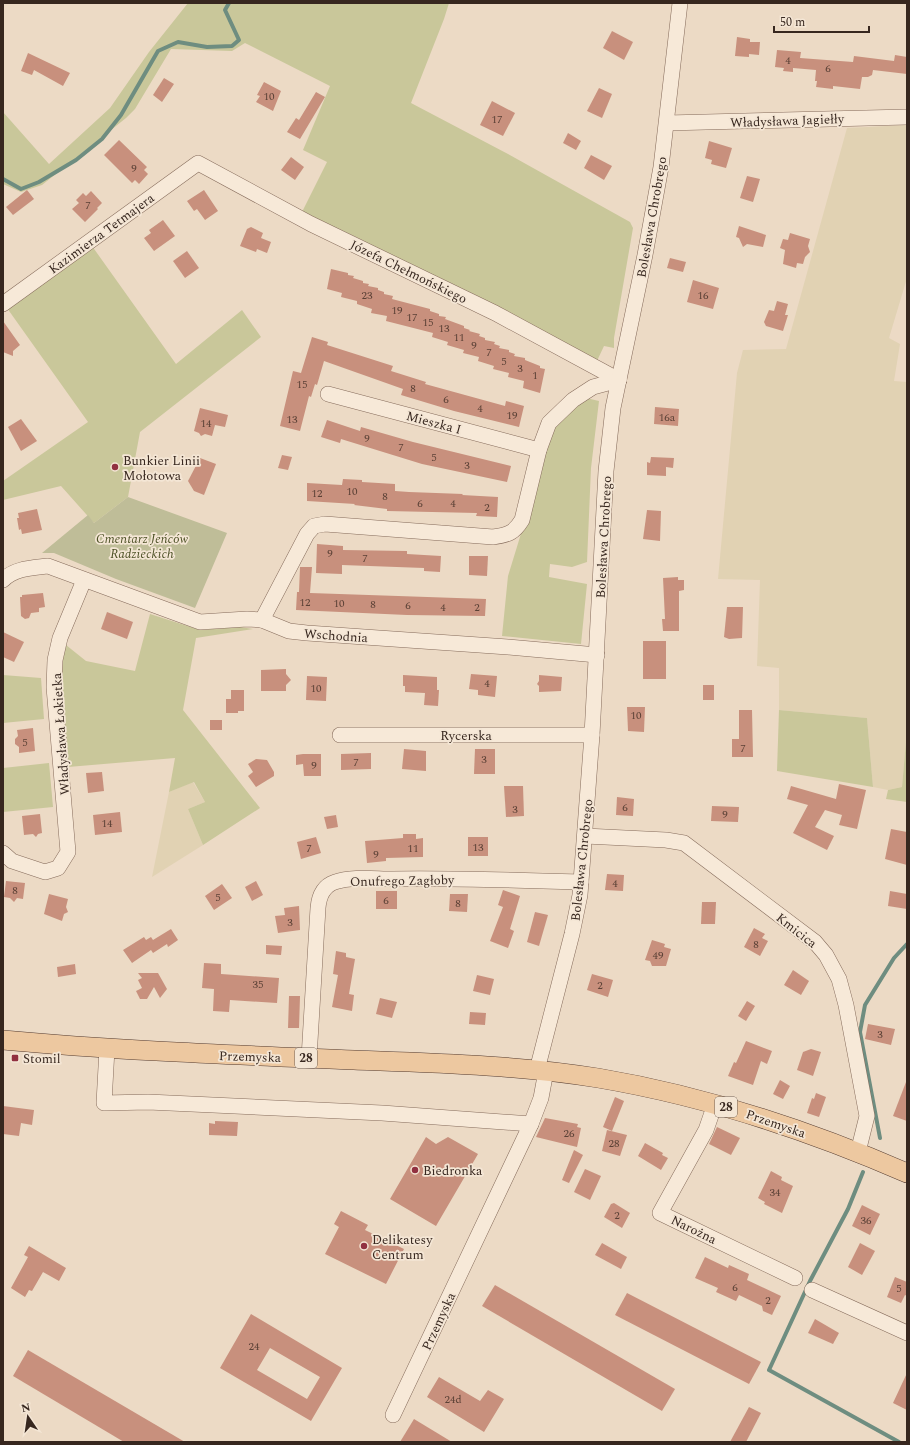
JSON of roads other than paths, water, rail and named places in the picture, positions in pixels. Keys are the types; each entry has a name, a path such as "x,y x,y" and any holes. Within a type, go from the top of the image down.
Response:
{"main road":[{"name":"Przemyska","path":"3,1040 107,1049 504,1067 599,1078 715,1104 758,1116 858,1152 907,1173"}],"street":[{"name":"Bolesława Chrobrego","path":"541,1071 572,934 581,882 597,655 606,471 613,408 645,255 667,123 680,3"},
{"name":"Władysława Jagiełły","path":"667,123 907,116"},
{"name":"Józefa Chełmońskiego","path":"198,163 311,224 495,313 619,380"},
{"name":"Kazimierza Tetmajera","path":"3,304 198,163"},
{"path":"262,620 307,534 314,526 325,524 493,537 509,535 516,530 522,520 539,450 549,423 573,400 593,387 619,380"},
{"name":"Mieszka I","path":"328,394 539,450"},
{"path":"3,580 7,576 23,568 48,566 84,580"},
{"name":"Wschodnia","path":"84,580 200,622 247,619 262,620 289,632 307,634 508,647 597,655"},
{"name":"Władysława Łokietka","path":"3,853 12,861 45,872 58,868 68,852 54,688 55,660 60,638 84,580"},
{"name":"Rycerska","path":"340,735 592,735"},
{"name":"Kmicica","path":"585,836 666,840 684,843 814,942 826,955 838,979 846,1005 867,1116 858,1152"},
{"name":"Onufrego Zagłoby","path":"309,1058 319,897 326,887 335,882 409,878 581,882"},
{"path":"107,1049 104,1103 148,1102 335,1110 493,1120 531,1124"},
{"name":"Przemyska","path":"393,1415 531,1124 541,1098 541,1071"},
{"name":"Narożna","path":"715,1104 706,1130 660,1213 795,1278"},
{"path":"812,1290 907,1333"}],"waterway":[{"path":"3,179 21,189 39,182 76,160 102,139 121,115 158,51 178,42 207,47 232,46 239,40 225,10 229,3"},
{"path":"880,1138 860,1032 865,1005 894,958 907,944"},
{"path":"863,1172 848,1209 810,1281 769,1370 899,1442"}],"place":[{"name":"Bunkier Linii Mołotowa","path":"115,467"},
{"name":"Stomil","path":"15,1058"},
{"name":"Biedronka","path":"415,1170"},
{"name":"Delikatesy Centrum","path":"364,1246"}],"park label":[{"name":"Cmentarz Jeńców Radzieckich","path":"142,546"}]}
